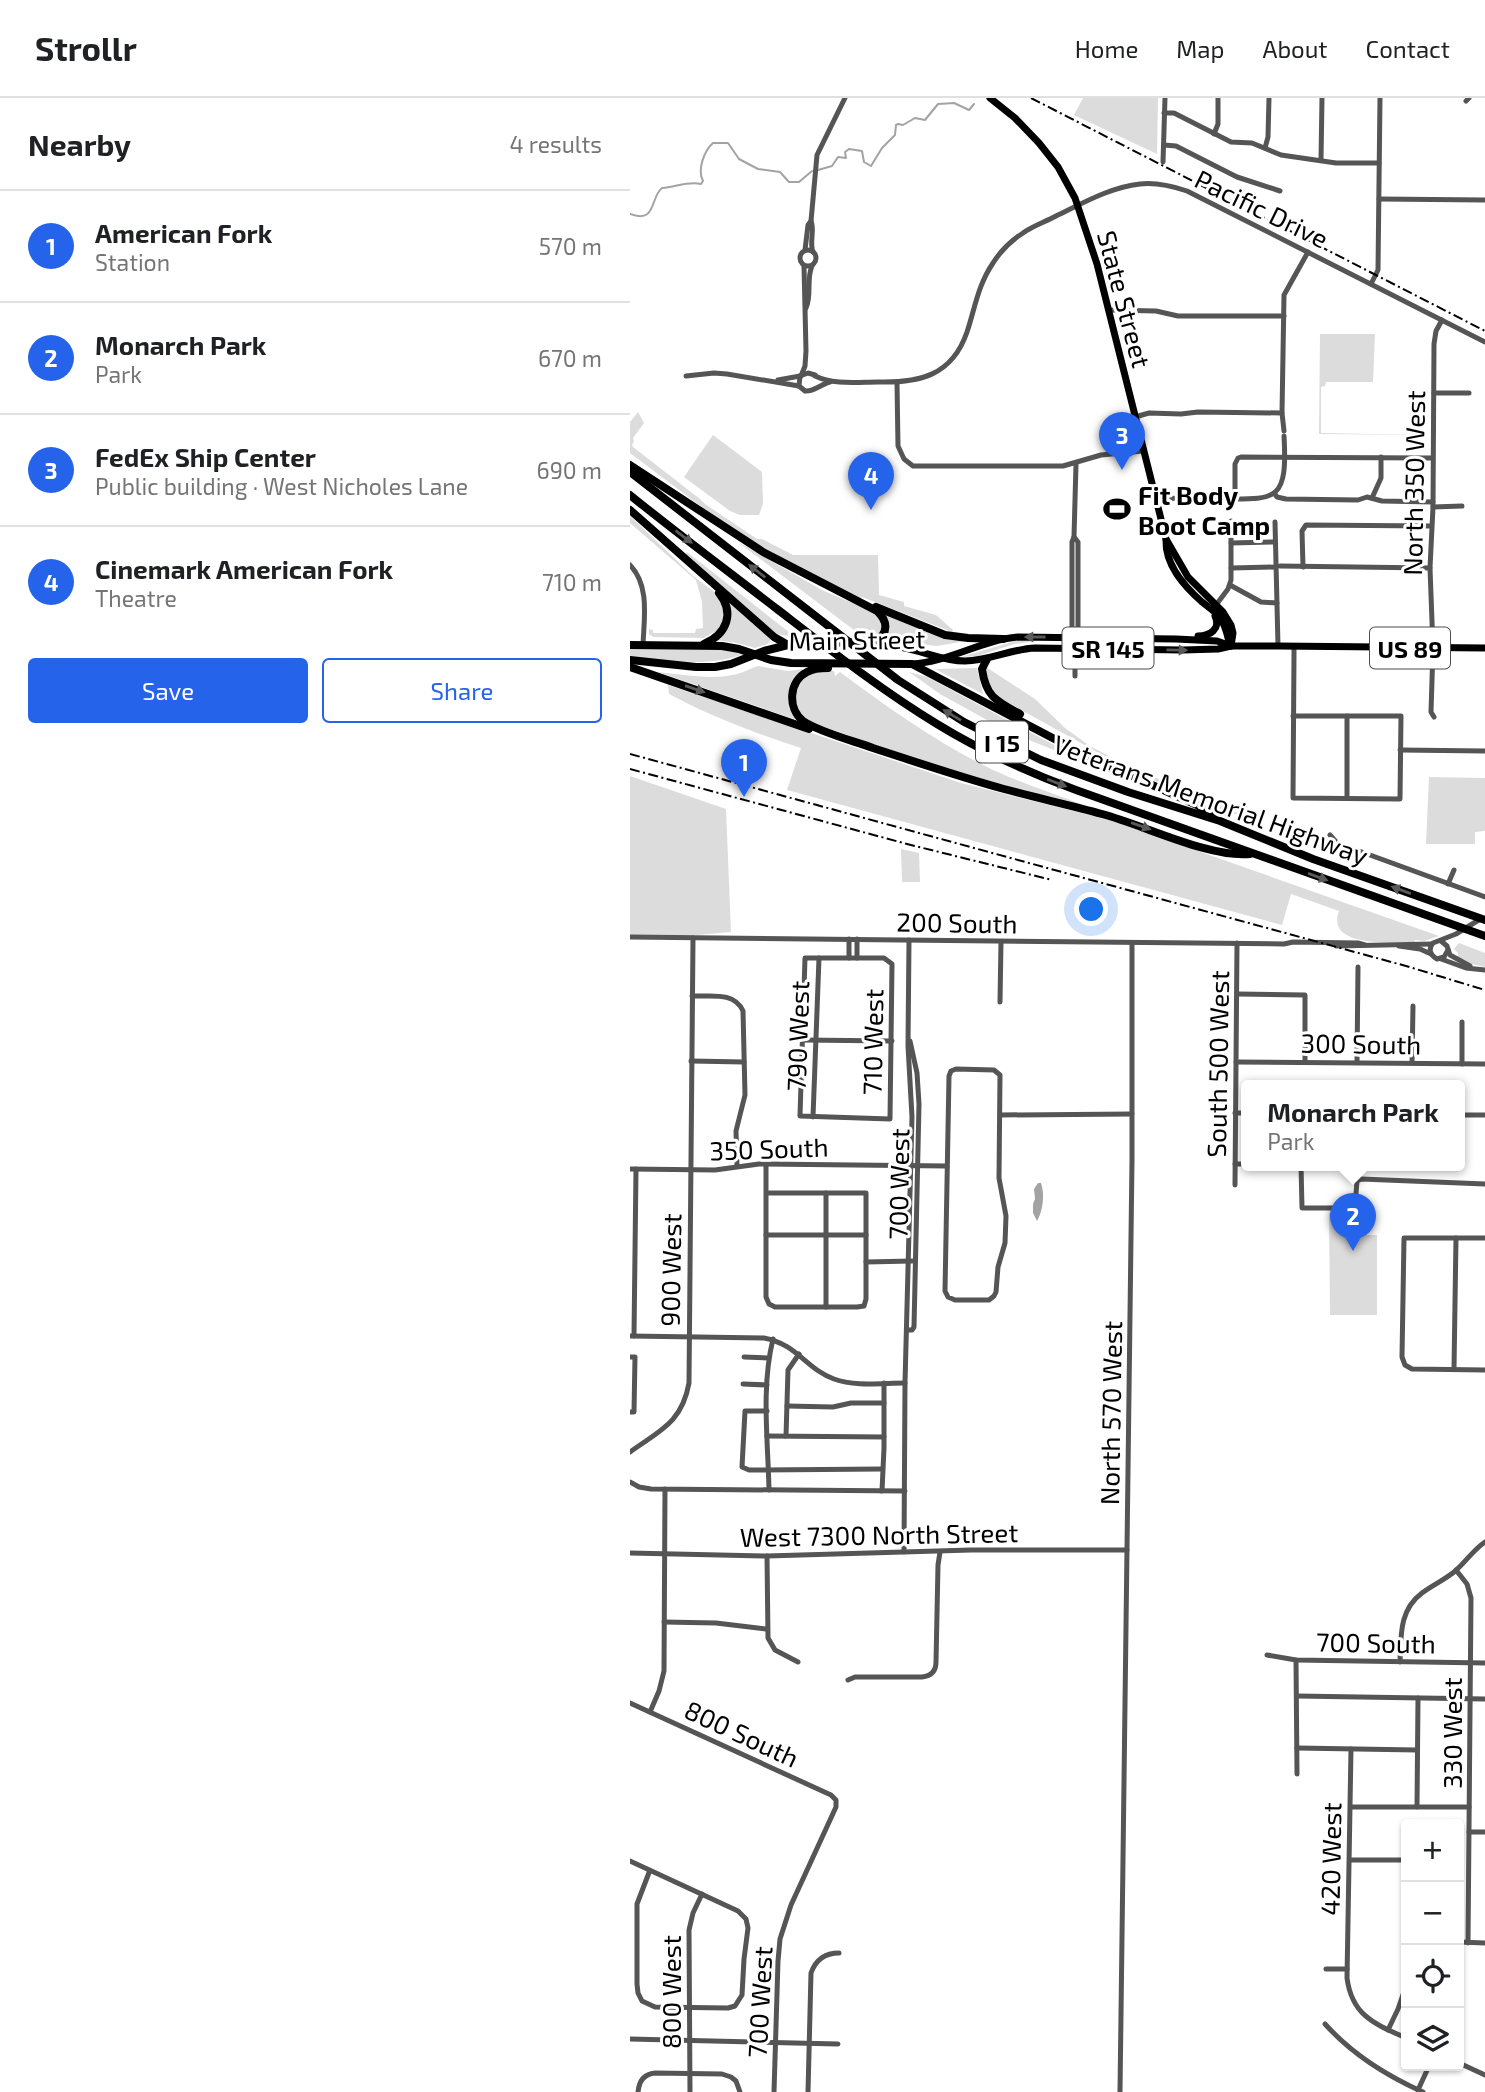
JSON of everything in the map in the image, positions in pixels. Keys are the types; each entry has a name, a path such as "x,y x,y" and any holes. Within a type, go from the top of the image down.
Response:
{"highway":[{"path":"630,465 734,535 787,566 877,611 884,618 885,629 879,642"},
{"name":"Veterans Memorial Highway","path":"630,472 898,680 955,717 1006,744 1128,793 1220,821 1313,859 1485,918"},
{"name":"Veterans Memorial Highway","path":"630,495 797,625 890,693 950,732 1003,760 1045,778 1483,936"},
{"path":"630,510 776,639 788,645"},
{"path":"677,552 684,562 722,597 728,612 725,627 718,636 692,647"},
{"path":"853,599 945,635 1003,639"},
{"name":"Main Street","path":"755,654 788,645 839,641 879,642"},
{"path":"630,645 729,647 755,654"},
{"path":"630,660 708,668 731,664 755,654"},
{"name":"Main Street","path":"755,654 782,662 848,668 873,663 912,664"},
{"path":"987,659 982,669 984,683 991,696 1063,743"},
{"path":"912,664 1098,762 1197,805 1220,821"},
{"path":"820,666 798,679 792,695 794,708 805,722 845,738"},
{"path":"630,667 963,777 1102,814 1200,846 1239,855 1254,854"}],"main road":[{"name":"State Street","path":"990,98 1015,118 1039,143 1058,167 1078,206 1109,310 1168,556 1185,586 1213,607"},
{"name":"State Street","path":"1166,539 1190,579 1231,625 1231,646"},
{"path":"1176,639 1205,636 1213,632 1217,621 1213,607"},
{"name":"Main Street","path":"912,664 940,659 1003,639 1176,639 1217,641 1231,646"},
{"name":"Main Street","path":"879,642 940,659 967,661 987,659 1021,649 1183,650 1231,646 1485,648"}],"street":[{"path":"806,308 809,302 809,272 816,260 811,246 811,221 817,155 845,98"},
{"path":"1163,162 1164,98"},
{"path":"1214,134 1218,124 1219,98"},
{"path":"1265,148 1268,137 1269,98"},
{"path":"1321,160 1322,98"},
{"path":"1371,284 1378,270 1380,98"},
{"path":"1164,113 1174,113 1231,142 1252,143 1287,156 1343,163 1379,163"},
{"path":"1164,145 1176,146 1237,177 1280,191"},
{"name":"Pacific Drive","path":"836,382 897,383 928,377 943,369 960,347 982,282 994,261 1022,233 1119,188 1140,184 1159,184 1187,191 1485,342"},
{"path":"1379,199 1485,200"},
{"path":"799,386 805,366 806,308 804,266 799,258 805,250 808,225 811,221"},
{"path":"805,250 813,252"},
{"path":"1155,498 1263,498 1282,485 1286,456 1282,413 1284,295 1308,252"},
{"path":"804,266 812,266"},
{"path":"1109,310 1156,311 1178,316 1284,316"},
{"name":"North 350 West","path":"1434,717 1431,712 1433,648 1430,568 1434,344 1436,331 1442,320"},
{"path":"806,351 817,382 815,388"},
{"path":"685,376 714,373 799,386 808,392 823,384 836,382"},
{"path":"771,381 808,373 836,382"},
{"path":"897,383 898,446 904,459 918,467 1049,466 1076,464 1101,455 1143,451"},
{"path":"1434,393 1469,393"},
{"path":"1135,417 1149,413 1282,413"},
{"path":"1236,499 1235,464 1238,458 1247,456 1433,457"},
{"path":"1372,498 1382,475 1381,457"},
{"path":"1075,676 1078,542 1074,537 1076,464"},
{"path":"1274,493 1277,497 1286,499 1372,498 1382,502 1462,506"},
{"path":"1213,607 1230,585 1231,521"},
{"path":"1275,522 1278,646"},
{"path":"1303,567 1304,527 1308,525 1431,526"},
{"path":"1231,543 1275,542"},
{"path":"630,565 639,575 643,586 643,645"},
{"path":"1231,568 1430,568"},
{"path":"1230,585 1261,602 1277,603"},
{"path":"1293,716 1401,716 1400,799 1293,798 1293,716 1294,646"},
{"path":"1347,716 1347,798"},
{"path":"1401,750 1485,751"},
{"path":"1330,835 1337,844 1485,897"},
{"path":"1448,884 1454,870"},
{"path":"1441,958 1447,954 1451,940 1457,934 1485,918"},
{"path":"1457,934 1432,944 1431,954 1437,959 1441,958 1460,967 1485,970"},
{"name":"200 South","path":"630,937 1432,944"},
{"name":"900 West","path":"630,1452 666,1428 682,1406 689,1383 693,938"},
{"path":"849,939 849,958"},
{"path":"819,958 857,958 857,939"},
{"name":"700 West","path":"904,1552 907,1329 912,1330 914,1327 912,1109 908,1034 909,940"},
{"path":"1000,1002 1001,942"},
{"path":"1441,942 1450,956 1472,967"},
{"name":"North 570 West","path":"1120,2092 1128,1550 1132,943"},
{"name":"South 500 West","path":"1235,1185 1237,943"},
{"name":"200 South","path":"1396,945 1420,949 1431,954"},
{"name":"790 West","path":"805,958 819,958 813,1117 800,1116 805,958"},
{"name":"710 West","path":"813,1117 890,1119 893,966 886,958 857,958"},
{"path":"1357,1062 1358,967"},
{"path":"1237,994 1305,995 1305,1061"},
{"path":"692,996 733,998 741,1005 744,1014 744,1100 736,1131 737,1166"},
{"path":"1412,1063 1413,1006"},
{"path":"1462,1022 1462,1064"},
{"path":"803,1040 892,1041"},
{"path":"691,1061 744,1062"},
{"name":"300 South","path":"1236,1062 1485,1064"},
{"path":"992,1069 998,1072 999,1183 1006,1210 1005,1243 998,1267 996,1294 989,1300 953,1300 945,1293 947,1166 951,1071 992,1069"},
{"path":"1235,1113 1241,1113"},
{"path":"1000,1115 1132,1114"},
{"path":"1465,1115 1485,1115"},
{"path":"766,1164 766,1193 766,1297 769,1305 857,1307 865,1304 866,1193 766,1193"},
{"name":"350 South","path":"633,1169 715,1170 766,1164 947,1166"},
{"path":"1235,1164 1241,1164"},
{"path":"633,1169 632,1336 773,1339 784,1343 824,1375 833,1379 852,1383 905,1383"},
{"path":"1301,1171 1302,1208 1351,1208 1355,1206 1357,1181 1485,1184"},
{"path":"826,1193 826,1307"},
{"path":"766,1235 866,1235"},
{"path":"1485,1238 1404,1238 1402,1357 1405,1365 1412,1369 1485,1370"},
{"path":"1454,1369 1455,1238"},
{"path":"866,1262 912,1261"},
{"path":"769,1490 767,1385 768,1358 773,1339"},
{"path":"786,1436 788,1370 799,1354"},
{"path":"632,1357 632,1412"},
{"path":"744,1357 768,1358"},
{"path":"882,1491 884,1383"},
{"path":"743,1384 767,1385"},
{"path":"787,1406 884,1404"},
{"path":"767,1411 745,1411 743,1467 882,1469"},
{"path":"767,1436 884,1437"},
{"path":"630,1482 647,1489 905,1491"},
{"path":"650,1712 663,1676 666,1489"},
{"path":"1400,1662 1401,1629 1410,1605 1422,1593 1456,1570 1485,1542"},
{"name":"West 7300 North Street","path":"630,1553 767,1556 1128,1550"},
{"path":"848,1680 855,1676 922,1677 932,1672 936,1665 940,1552"},
{"path":"767,1556 766,1629 769,1642 775,1650 798,1662"},
{"name":"330 West","path":"1456,1570 1467,1584 1470,1593 1468,1942"},
{"path":"664,1622 716,1623 766,1629"},
{"name":"700 South","path":"1267,1655 1296,1660 1485,1663"},
{"path":"1296,1660 1297,1774"},
{"path":"1297,1696 1485,1699"},
{"path":"1417,1807 1418,1698"},
{"name":"800 South","path":"630,1703 831,1795 836,1800"},
{"path":"1297,1748 1417,1749"},
{"name":"420 West","path":"1351,1749 1347,1969 1349,1989 1356,2007 1369,2020 1401,2036"},
{"name":"700 West","path":"774,2092 780,1939 791,1905 836,1807 836,1800"},
{"path":"1351,1807 1469,1807"},
{"path":"1469,1832 1485,1832"},
{"path":"1350,1860 1401,1860"},
{"path":"630,1861 650,1870 702,1894 738,1911 746,1919 748,1928 739,2003 730,2008 652,2006 642,2001 637,1990 637,1909 638,1898 650,1870"},
{"path":"1464,1861 1469,1861"},
{"name":"800 West","path":"690,2092 689,1930 702,1894"},
{"path":"1464,1942 1485,1943"},
{"path":"818,1948 823,1956"},
{"path":"808,2092 811,1973 816,1962 823,1956 839,1953"},
{"path":"1326,1969 1347,1969"},
{"path":"1388,2030 1401,1998"},
{"path":"1325,2024 1350,2048 1420,2091 1427,2071"},
{"path":"630,2039 838,2044"},
{"path":"1464,2065 1485,2075"},
{"path":"638,2092 643,2077 655,2073 725,2074 734,2079 740,2092"}],"shaded area":[{"path":"1083,98 1158,98 1157,154 1074,115"},
{"path":"1320,334 1375,334 1373,382 1326,382 1325,386 1321,387 1321,433 1427,435 1319,434"},
{"path":"638,412 644,423 633,438 633,447 705,504 757,539 793,555 878,555 879,595 904,602 904,606 936,615 952,632 861,598 795,566 711,514 630,453 630,422"},
{"path":"713,435 762,472 763,504 759,515 740,515 730,511 684,477"},
{"path":"630,516 693,576 716,593 724,608 723,622 716,633 704,638 653,637 649,634 649,629 653,630 653,633 695,633 696,629 703,628 702,602 696,580 630,523"},
{"path":"738,542 822,590 871,611 881,619 883,629 877,637 863,637"},
{"path":"687,552 795,637 776,634 686,554"},
{"path":"727,601 771,640 768,643 773,642 755,648 715,640 722,638"},
{"path":"885,614 966,641 937,646 882,640 888,621"},
{"path":"1015,641 1037,641 1014,644 978,656 961,657"},
{"path":"630,647 724,650 744,654 716,661 673,661 630,657"},
{"path":"758,666 788,671 803,669 793,681 789,693 790,706 797,720 658,672 704,677 723,676 739,674"},
{"path":"986,667 1035,699 1065,728 1090,746 1259,824 1115,762 998,697 988,683"},
{"path":"977,668 983,694 935,669"},
{"path":"834,671 835,676 840,672 910,722 966,756 1008,777 1081,804 932,764 807,721 800,716 793,692 806,673"},
{"path":"909,672 927,677 1116,775 1007,731 940,694"},
{"path":"668,685 961,783 1110,820 1439,936 1414,942 1377,942 1351,937 1342,931 1337,923 1339,911 1291,894 1282,925 787,790 801,748 701,710 669,694"},
{"path":"630,776 726,809 731,932 685,936 630,935"},
{"path":"1429,777 1485,778 1485,831 1475,832 1475,844 1426,844"},
{"path":"901,849 919,853 920,882 902,882"},
{"path":"1459,943 1485,953 1485,967 1458,958 1454,949"},
{"path":"1041,1183 1043,1197 1037,1221 1033,1204 1034,1189"},
{"path":"1329,1213 1349,1213 1349,1235 1377,1235 1377,1315 1330,1315"}],"waterway":[{"path":"818,170 832,166 838,157 846,158 845,152 849,149 862,151 864,162 871,166 882,148 895,135 896,125 903,125 915,118 925,120 938,104 954,103 969,110 974,104"},
{"path":"630,214 639,216 649,213 662,188 701,184 702,161 713,143 728,143 739,159 758,169 780,172 789,182 799,182 812,171"}],"railway":[{"path":"1031,98 1485,331"},
{"path":"630,754 1406,966 1485,990"},
{"path":"630,769 1052,880"}],"place":[{"name":"FedEx Ship Center","path":"1122,470"},
{"name":"Fit Body Boot Camp","path":"1117,509"},
{"name":"Cinemark American Fork","path":"871,510"},
{"name":"American Fork","path":"744,797"},
{"name":"Monarch Park","path":"1353,1251"}]}
